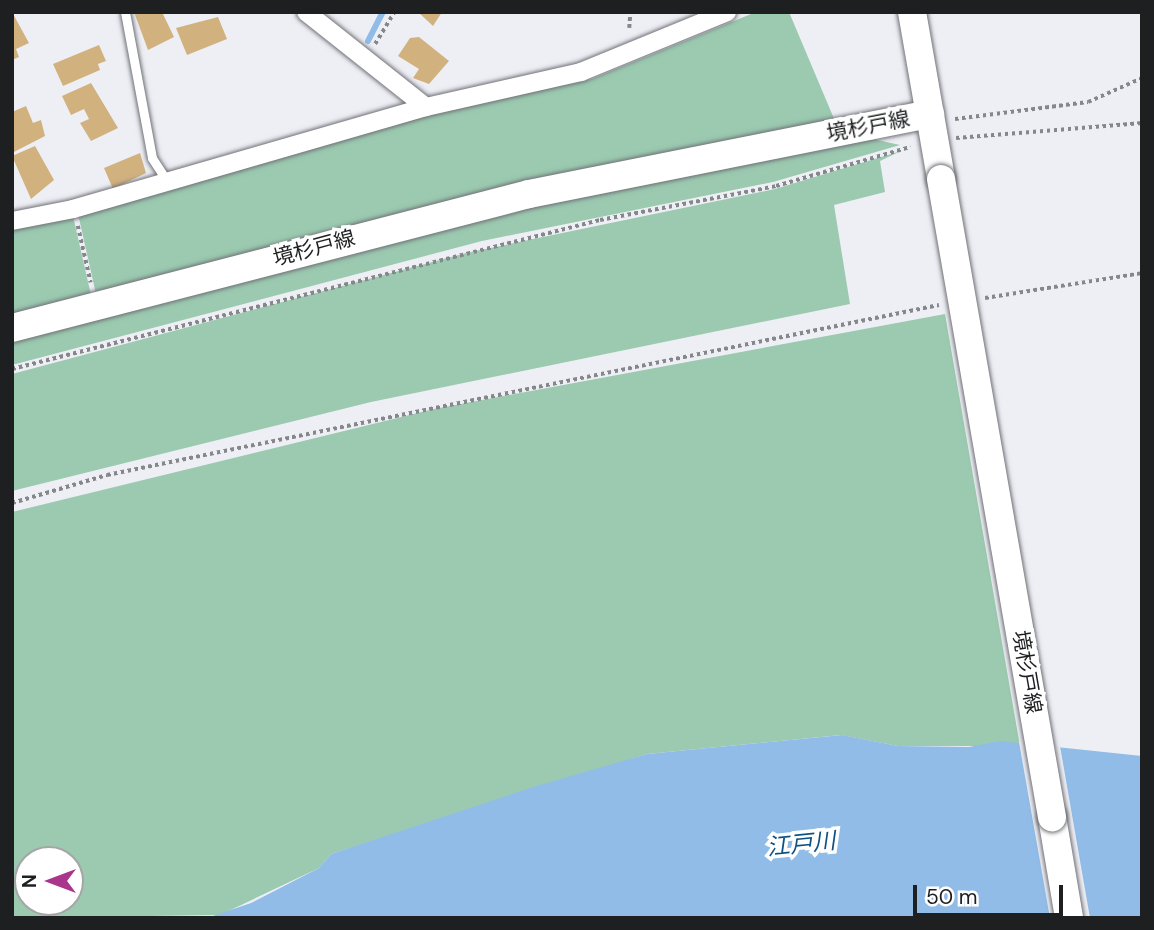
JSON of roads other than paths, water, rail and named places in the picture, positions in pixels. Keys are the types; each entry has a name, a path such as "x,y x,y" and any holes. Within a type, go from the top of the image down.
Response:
{"main road":[{"path":"912,12 932,127"},
{"name":"境杉戸線","path":"12,328 529,194 932,127 1069,918"}],"street":[{"path":"306,12 426,107"},
{"path":"12,220 167,181 426,107 581,72 727,12"}],"lane":[{"path":"125,12 152,158 167,181"}],"water":[{"name":"江戸川","path":"842,735 898,746 969,747 1000,741 1142,756 1142,918 207,918 251,903 319,868 331,854 533,787 647,754"}],"waterway":[{"path":"368,41 383,12"}]}
